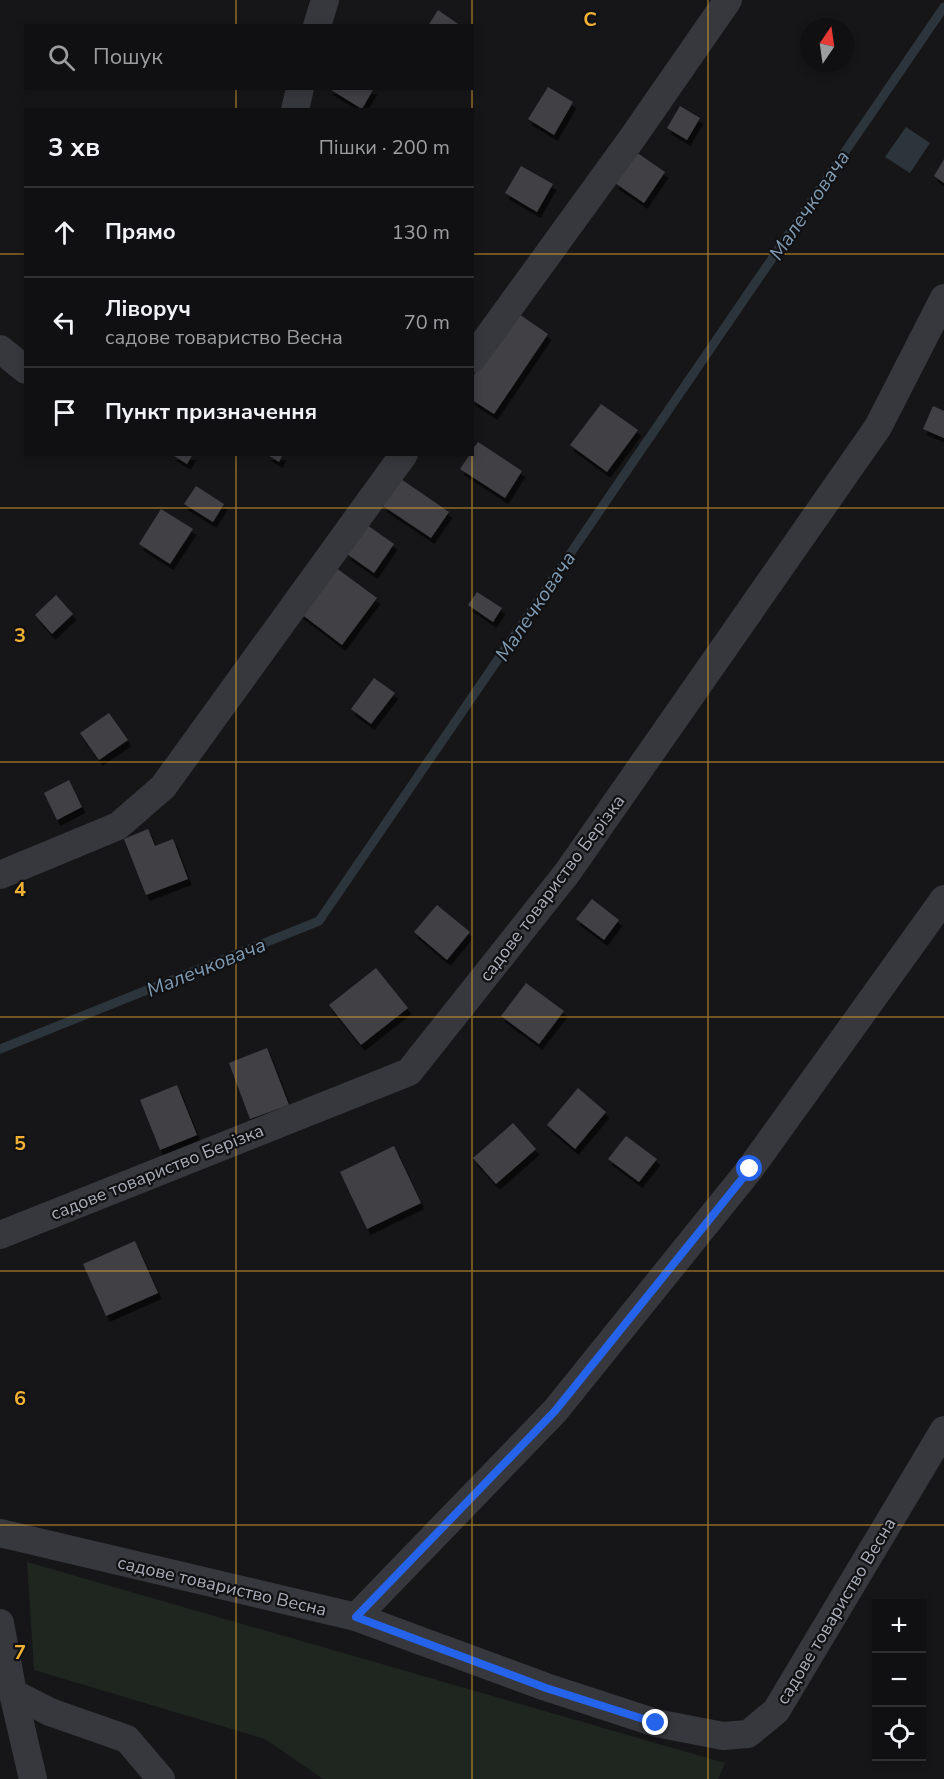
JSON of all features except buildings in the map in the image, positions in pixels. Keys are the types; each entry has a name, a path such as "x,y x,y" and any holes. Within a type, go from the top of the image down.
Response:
{"street":[{"path":"318,24 325,0"},
{"path":"474,356 633,137 728,0"},
{"path":"295,108 300,90"},
{"name":"садове товариство Берізка","path":"0,1235 409,1072 567,873 878,427 944,298"},
{"path":"0,349 24,368"},
{"path":"0,875 118,826 163,787 403,456"},
{"path":"356,1617 562,1402 750,1169 944,899"},
{"name":"садове товариство Весна","path":"0,1533 356,1617 546,1688 656,1723 723,1736 748,1734 776,1711 944,1430"},
{"path":"0,1623 33,1779"},
{"path":"13,1693 50,1712 127,1738 161,1779"}],"shaded area":[{"path":"906,127 930,143 910,173 885,157"},
{"path":"27,1562 725,1763 718,1779 323,1779 265,1739 34,1670"}],"waterway":[{"name":"Малечковача","path":"0,1049 319,921 944,7"}],"route":[{"path":"656,1723 546,1688 356,1617 555,1411 750,1169"}]}
